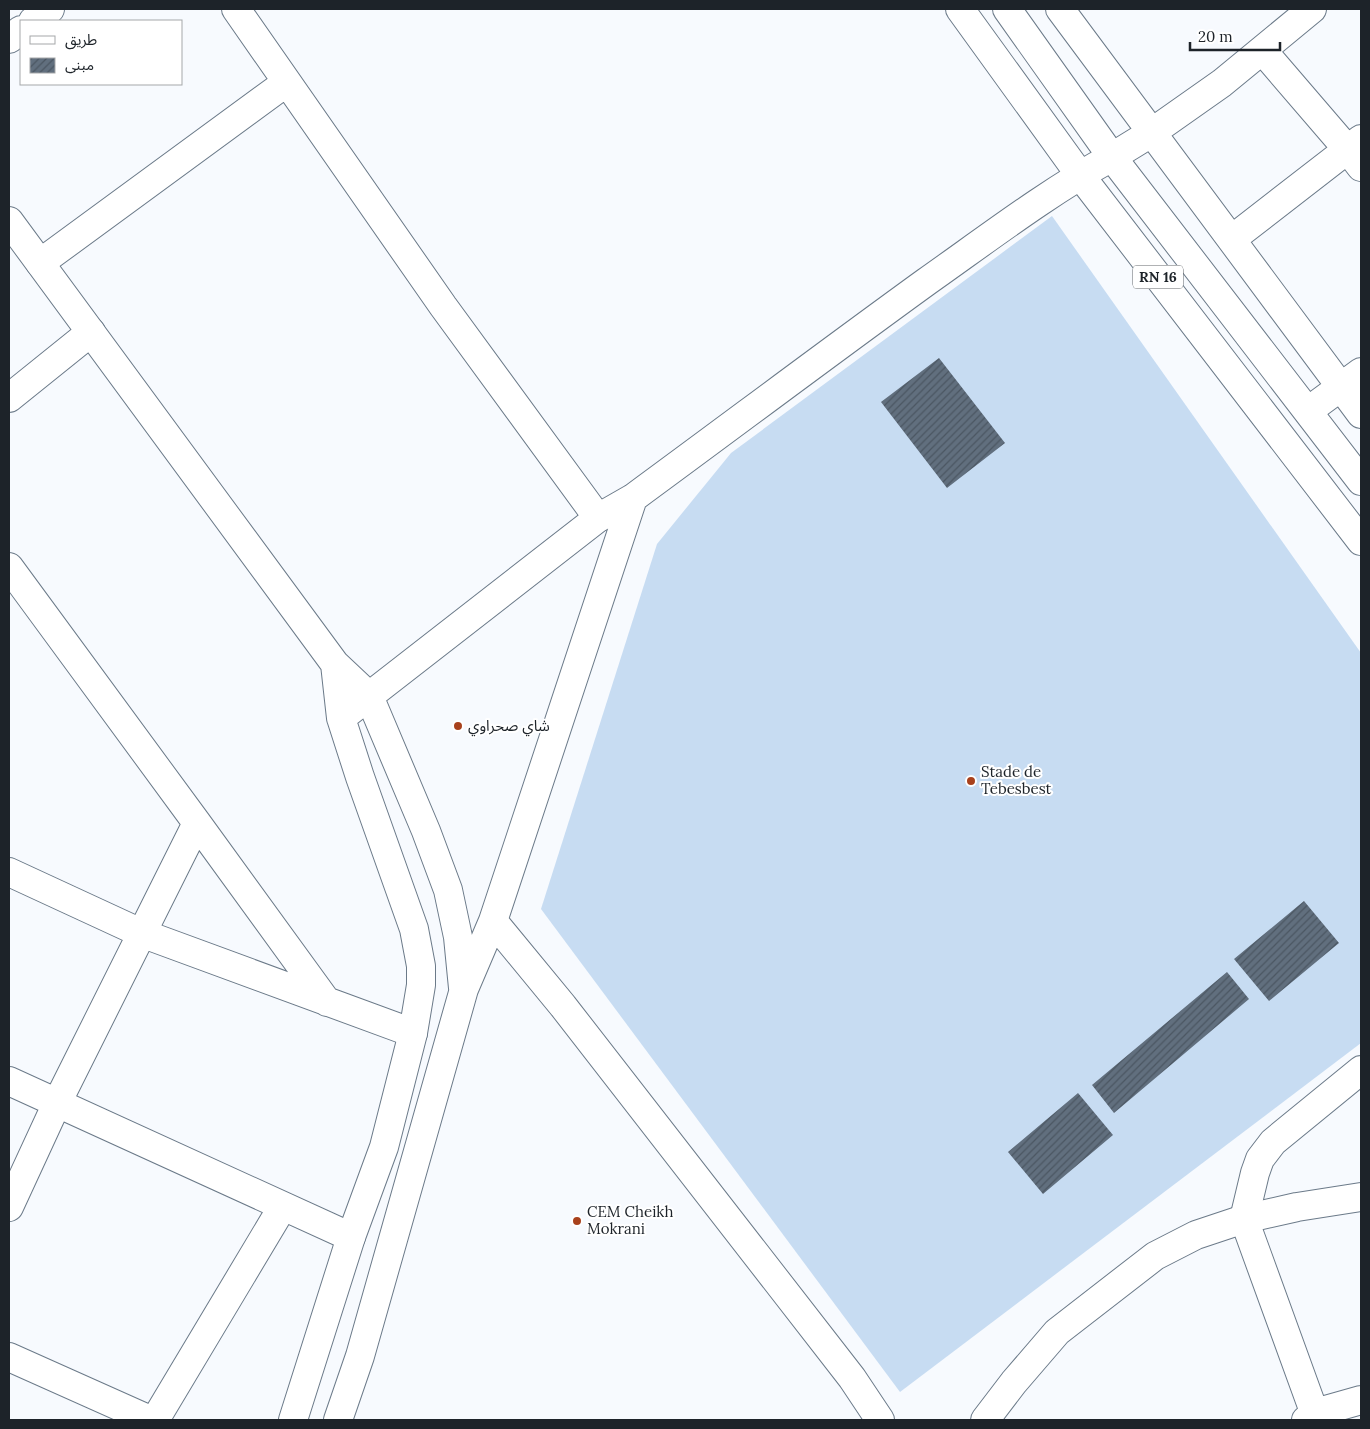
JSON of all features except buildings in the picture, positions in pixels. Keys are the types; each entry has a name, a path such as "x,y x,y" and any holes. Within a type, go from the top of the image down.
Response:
{"street":[{"path":"34,20 50,9"},
{"path":"236,9 443,306 598,518"},
{"name":"RN 16","path":"1007,9 1112,157 1361,481"},
{"path":"1060,9 1232,240 1351,379 1361,414"},
{"path":"341,718 598,518 633,498 984,240 1080,175 1152,133 1222,83 1312,9"},
{"name":"RN 16","path":"963,10 1080,175 1361,541"},
{"path":"9,39 20,31"},
{"path":"1232,240 1357,152 1263,51"},
{"path":"40,263 287,82"},
{"path":"9,221 335,664 369,696 426,831 448,890 458,937 464,989"},
{"path":"9,398 91,332"},
{"path":"1308,411 1351,379"},
{"path":"338,1420 363,1346 464,989 493,921 633,498"},
{"path":"9,567 326,1002"},
{"path":"292,1420 351,1237 384,1147 412,1033 421,985 421,966 414,929 341,718 335,664"},
{"path":"9,1207 57,1103 197,823"},
{"path":"9,872 141,933 412,1033"},
{"path":"493,921 563,1006 852,1378 880,1420"},
{"path":"1361,1070 1273,1142 1260,1158 1244,1219 1313,1418 1361,1400"},
{"path":"9,1081 351,1237"},
{"path":"985,1420 1014,1382 1058,1332 1156,1256 1196,1235 1244,1219 1297,1207 1361,1197"},
{"path":"155,1420 283,1206"},
{"path":"9,1357 150,1420"}],"shaded area":[{"name":"Stade de Tebesbest","path":"1052,216 1361,653 1361,1043 900,1392 541,909 657,544 731,453"}],"place":[{"name":"شاي صحراوي","path":"458,726"},
{"name":"Stade de Tebesbest","path":"971,781"},
{"name":"CEM Cheikh Mokrani","path":"577,1221"}]}
